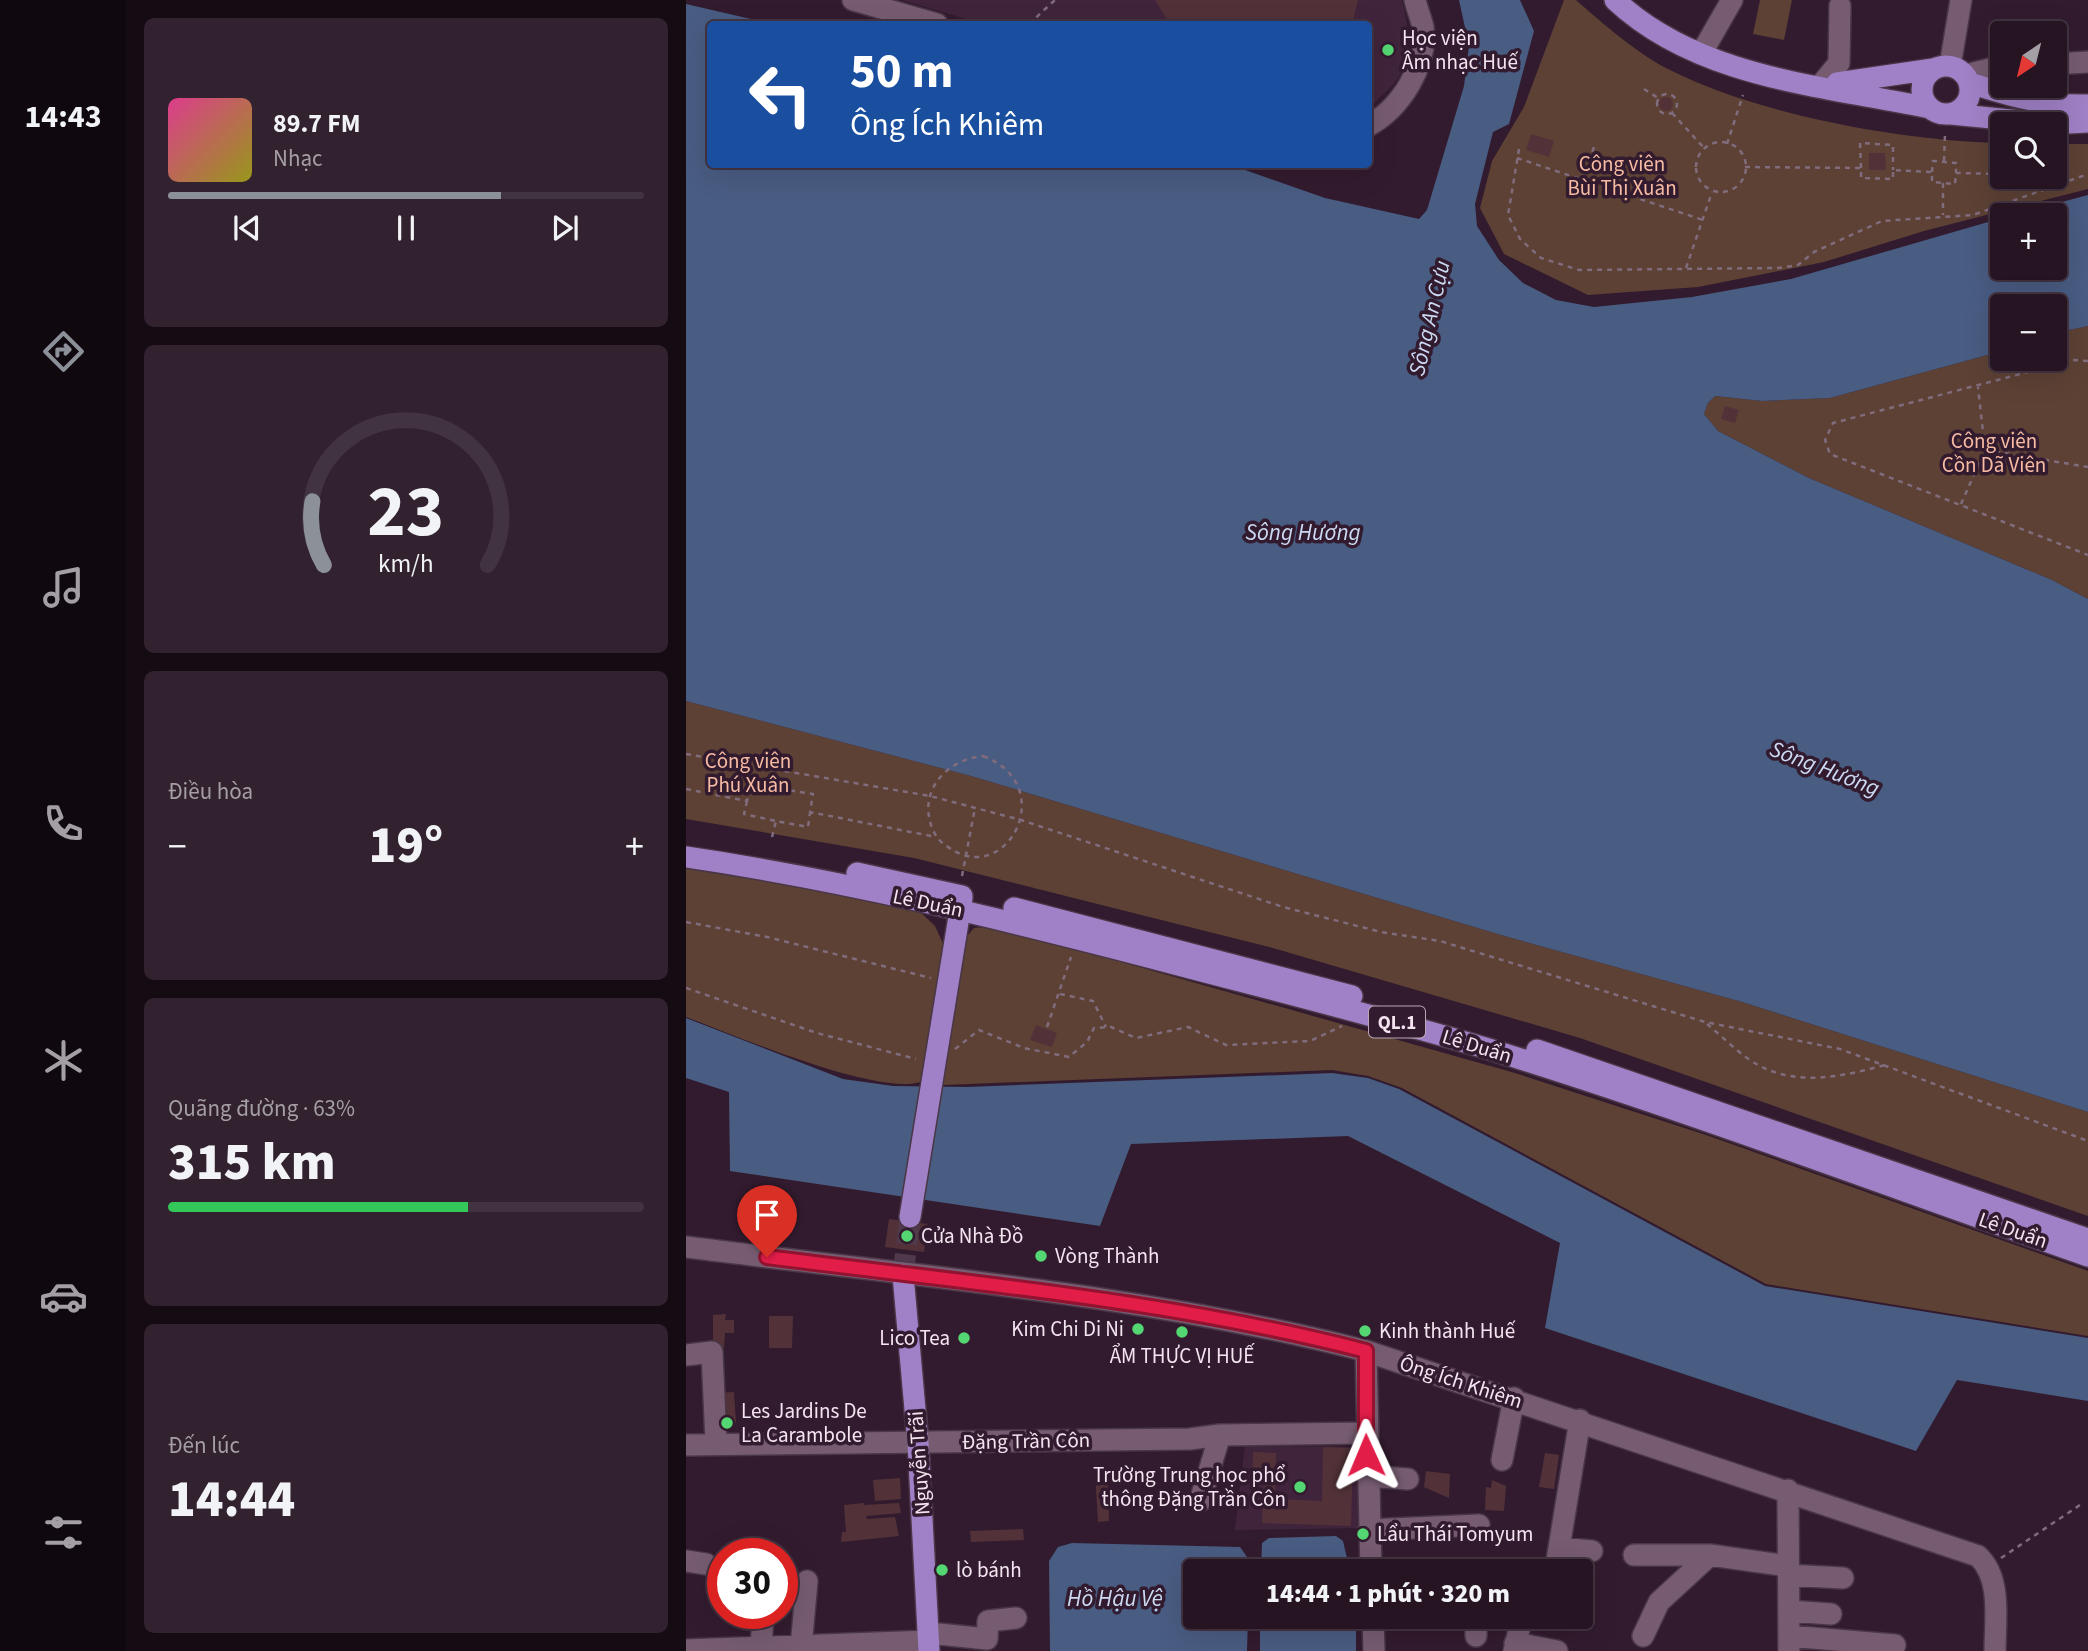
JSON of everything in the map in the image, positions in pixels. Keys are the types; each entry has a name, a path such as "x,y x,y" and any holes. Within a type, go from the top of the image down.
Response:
{"main road":[{"path":"1615,0 1659,33 1701,54 1777,78 1930,108 1944,114 2051,124 2088,122"},
{"path":"1821,85 1955,73 2023,100 2054,105 2088,106"},
{"path":"1930,108 1922,88 1955,73"},
{"path":"1951,114 1965,106 1971,91 1955,73"},
{"path":"2046,98 2054,105"},
{"name":"Lê Duẩn","path":"686,843 961,894 1083,924 1472,1029 1629,1080 2088,1239"},
{"name":"Lê Duẩn","path":"686,857 834,883 961,894 1493,1051 2088,1256"},
{"path":"910,1217 961,894"},
{"name":"Nguyễn Trãi","path":"903,1275 918,1443 929,1642"}],"street":[{"path":"853,0 926,21"},
{"path":"1372,124 1402,96 1416,71 1423,28 1415,0"},
{"path":"1701,54 1732,0"},
{"path":"1961,0 1955,73 1990,68"},
{"path":"1821,85 1839,63 1840,6"},
{"path":"2067,63 2088,62"},
{"name":"Ông Ích Khiêm","path":"686,1247 1197,1314 1290,1332 1366,1351 1580,1420 1978,1556 1992,1574"},
{"path":"1366,1351 1365,1433 1370,1559"},
{"path":"686,1355 712,1352 716,1442"},
{"path":"1502,1460 1514,1398"},
{"path":"1557,1559 1580,1420"},
{"name":"Đặng Trần Côn","path":"686,1445 716,1442 918,1443 1190,1439 1220,1435 1365,1433"},
{"path":"1200,1501 1220,1435"},
{"path":"1367,1476 1408,1479"},
{"path":"1788,1490 1789,1643 1895,1644"},
{"path":"1369,1530 1479,1525"},
{"path":"1559,1548 1592,1551"},
{"path":"1634,1555 1710,1555 1788,1571 1843,1578"},
{"path":"1643,1636 1660,1602 1710,1555"},
{"path":"1992,1574 1995,1651"},
{"path":"781,1649 807,1581"},
{"path":"1789,1611 1831,1614"},
{"path":"686,1650 781,1649 987,1639 988,1621 1016,1618"},
{"path":"770,1629 781,1649"},
{"path":"1373,1629 1374,1651"},
{"path":"1519,1629 1515,1647 1557,1651"}],"path":[{"path":"1032,21 1055,0"},
{"path":"1644,89 1658,98"},
{"path":"1658,98 1666,93 1673,96 1677,105 1672,113"},
{"path":"1727,144 1743,95"},
{"path":"1658,98 1659,111 1664,114 1672,113"},
{"path":"1672,113 1704,149"},
{"path":"1944,161 1945,134"},
{"path":"1860,143 1893,145 1893,179 1861,178 1861,168 1860,143"},
{"path":"1714,144 1727,144 1738,150 1745,167 1741,181 1735,187 1720,192 1713,191 1706,187 1697,174 1697,159 1704,149 1714,144"},
{"path":"1582,180 1594,146"},
{"path":"1519,149 1508,215 1520,239 1541,258 1579,270 1778,268 1798,264 1814,252 1882,221 1973,215 2088,174"},
{"path":"1516,158 1703,220"},
{"path":"1933,161 1944,161 1956,163 1955,184 1931,182 1933,161"},
{"path":"1745,167 1861,168"},
{"path":"1893,170 1933,172"},
{"path":"1955,173 1990,174"},
{"path":"1943,183 1943,216"},
{"path":"1686,268 1713,191"},
{"path":"2088,360 2074,360 1833,423 1825,440 1830,454 2088,555"},
{"path":"1961,504 1985,450 1978,387"},
{"path":"1985,450 2088,467"},
{"path":"686,754 930,796 1021,820 1283,907 1381,932 1440,941 1705,1022 1802,1039 1885,1065 2088,1141"},
{"path":"810,812 936,836 955,852 979,857 998,851 1014,838 1023,810 1016,777 1000,762 984,756 967,757 950,765 936,782 927,811 936,836"},
{"path":"750,783 813,794 808,827 744,814 747,801 750,783"},
{"path":"686,789 747,801"},
{"path":"961,894 975,808"},
{"path":"772,837 776,821"},
{"path":"686,922 767,937 931,978"},
{"path":"1047,1027 1074,949"},
{"path":"686,988 817,1033 922,1061"},
{"path":"1059,994 1093,1001 1106,1027"},
{"path":"1705,1022 1758,1065 1782,1074 1812,1079 1885,1065"},
{"path":"953,1051 979,1031 1024,1048 1069,1057 1087,1042 1094,1028 1106,1027 1136,1038 1188,1027 1226,1045 1310,1041 1349,1023"},
{"path":"1992,1574 2080,1505"}],"shaded area":[{"name":"Học viện Âm nhạc Huế","path":"902,0 1402,0 1409,34 1405,66 1394,84 1372,105 1372,21 973,21"},
{"name":"Trường Trung học phổ thông Đặng Trần Côn","path":"1245,1446 1358,1447 1362,1528 1235,1530"}],"green space":[{"name":"Công viên Bùi Thị Xuân","path":"1564,0 1576,0 1621,38 1658,64 1745,100 1832,123 1876,131 1990,142 1990,189 2067,189 2067,144 2088,144 2088,189 2033,203 1990,203 1990,214 1824,262 1698,287 1588,295 1504,254 1480,208 1492,161 1524,107"},
{"path":"1760,0 1792,0 1784,40 1753,34"},
{"name":"Công viên Cồn Dã Viên","path":"2088,326 2088,599 2052,580 1809,478 1718,431 1704,414 1708,403 1715,396 1762,401 1830,398 1990,354 1990,371 2067,371 2067,330"},
{"name":"Công viên Phú Xuân","path":"686,701 971,776 1501,935 1742,1002 2088,1112 2088,1216 1580,1038 1273,948 914,858 686,819"},
{"path":"686,867 916,908 935,926 945,948 927,1079 908,1084 880,1082 846,1074 772,1050 686,1017"},
{"path":"994,926 1515,1073 1706,1135 2088,1271 2088,1336 1766,1284 1402,1088 1368,1076 1332,1070 943,1085 937,1081 962,942 974,928"}],"water":[{"name":"Sông Hương","path":"1459,0 1520,0 1534,31 1509,124 1493,132 1475,204 1477,226 1499,260 1523,283 1556,300 1594,307 1692,297 1791,279 1990,221 1990,280 2067,280 2067,203 2058,203 2088,195 2088,326 2067,330 2067,294 1990,294 1990,354 1830,398 1762,401 1715,396 1708,403 1704,414 1718,431 1809,478 2052,580 2088,599 2088,1112 1742,1002 1501,935 971,776 686,701 686,4 760,21 707,21 707,168 1240,168 1325,198 1419,219 1427,210 1464,86 1469,46"},
{"path":"686,1018 843,1079 893,1086 967,1087 1332,1073 1368,1078 1399,1089 1765,1286 2088,1338 2088,1401 1957,1380 1916,1451 1545,1328 1560,1243 1348,1136 1131,1144 1100,1226 730,1171 729,1092 686,1078"},
{"path":"1336,1536 1343,1541 1347,1559 1261,1559 1262,1543 1269,1538"},
{"name":"Hồ Hậu Vệ","path":"1072,1543 1240,1547 1247,1559 1183,1559 1183,1629 1248,1629 1247,1651 1050,1651 1049,1561 1058,1547"},
{"path":"1260,1629 1356,1629 1356,1651 1260,1651"}],"building":[{"path":"1155,0 1358,0 1353,21 1168,21"},
{"path":"1666,97 1671,99 1671,109 1666,111 1661,109 1659,104 1661,99"},
{"path":"1531,134 1554,141 1549,157 1526,150"},
{"path":"1869,153 1885,153 1886,170 1869,170"},
{"path":"1725,406 1739,410 1735,423 1721,419"},
{"path":"1036,1025 1057,1033 1052,1047 1030,1040"},
{"name":"Cửa Nhà Đồ","path":"889,1219 928,1224 924,1252 885,1247"},
{"path":"726,1314 725,1320 734,1320 734,1333 725,1333 724,1348 713,1348 713,1315"},
{"path":"769,1316 793,1316 792,1348 769,1348"},
{"path":"734,1392 736,1423 717,1420 716,1393"},
{"path":"1323,1447 1353,1448 1351,1526 1262,1523 1264,1483 1252,1482 1253,1452 1276,1453 1275,1499 1322,1501"},
{"path":"1545,1453 1559,1455 1554,1489 1539,1487"},
{"path":"1426,1471 1450,1474 1449,1498 1424,1487"},
{"path":"1108,1472 1109,1521 1098,1522 1095,1473"},
{"path":"900,1478 901,1499 875,1501 873,1480"},
{"path":"1492,1480 1506,1486 1504,1511 1485,1510 1486,1487 1491,1488"},
{"path":"899,1503 901,1513 866,1516 867,1519 895,1517 899,1536 841,1542 842,1532 846,1532 844,1505"},
{"path":"1023,1529 1024,1540 971,1542 970,1531"}],"tunnel":[{"path":"903,1275 910,1217"}],"place":[{"name":"Học viện Âm nhạc Huế","path":"1388,50"},
{"name":"Cửa Nhà Đồ","path":"907,1236"},
{"name":"Vòng Thành","path":"1041,1256"},
{"name":"Kim Chi Di Ni","path":"1138,1329"},
{"name":"Kinh thành Huế","path":"1365,1331"},
{"name":"ẨM THỰC VỊ HUẾ","path":"1182,1332"},
{"name":"Lico Tea","path":"964,1338"},
{"name":"Les Jardins De La Carambole","path":"727,1423"},
{"name":"Trường Trung học phổ thông Đặng Trần Côn","path":"1300,1487"},
{"name":"Lẩu Thái Tomyum","path":"1363,1534"},
{"name":"lò bánh","path":"942,1570"}],"route":[{"path":"767,1257 1197,1314 1290,1332 1366,1351 1366,1455"}],"water label":[{"name":"Sông An Cựu","path":"1429,318"}]}
